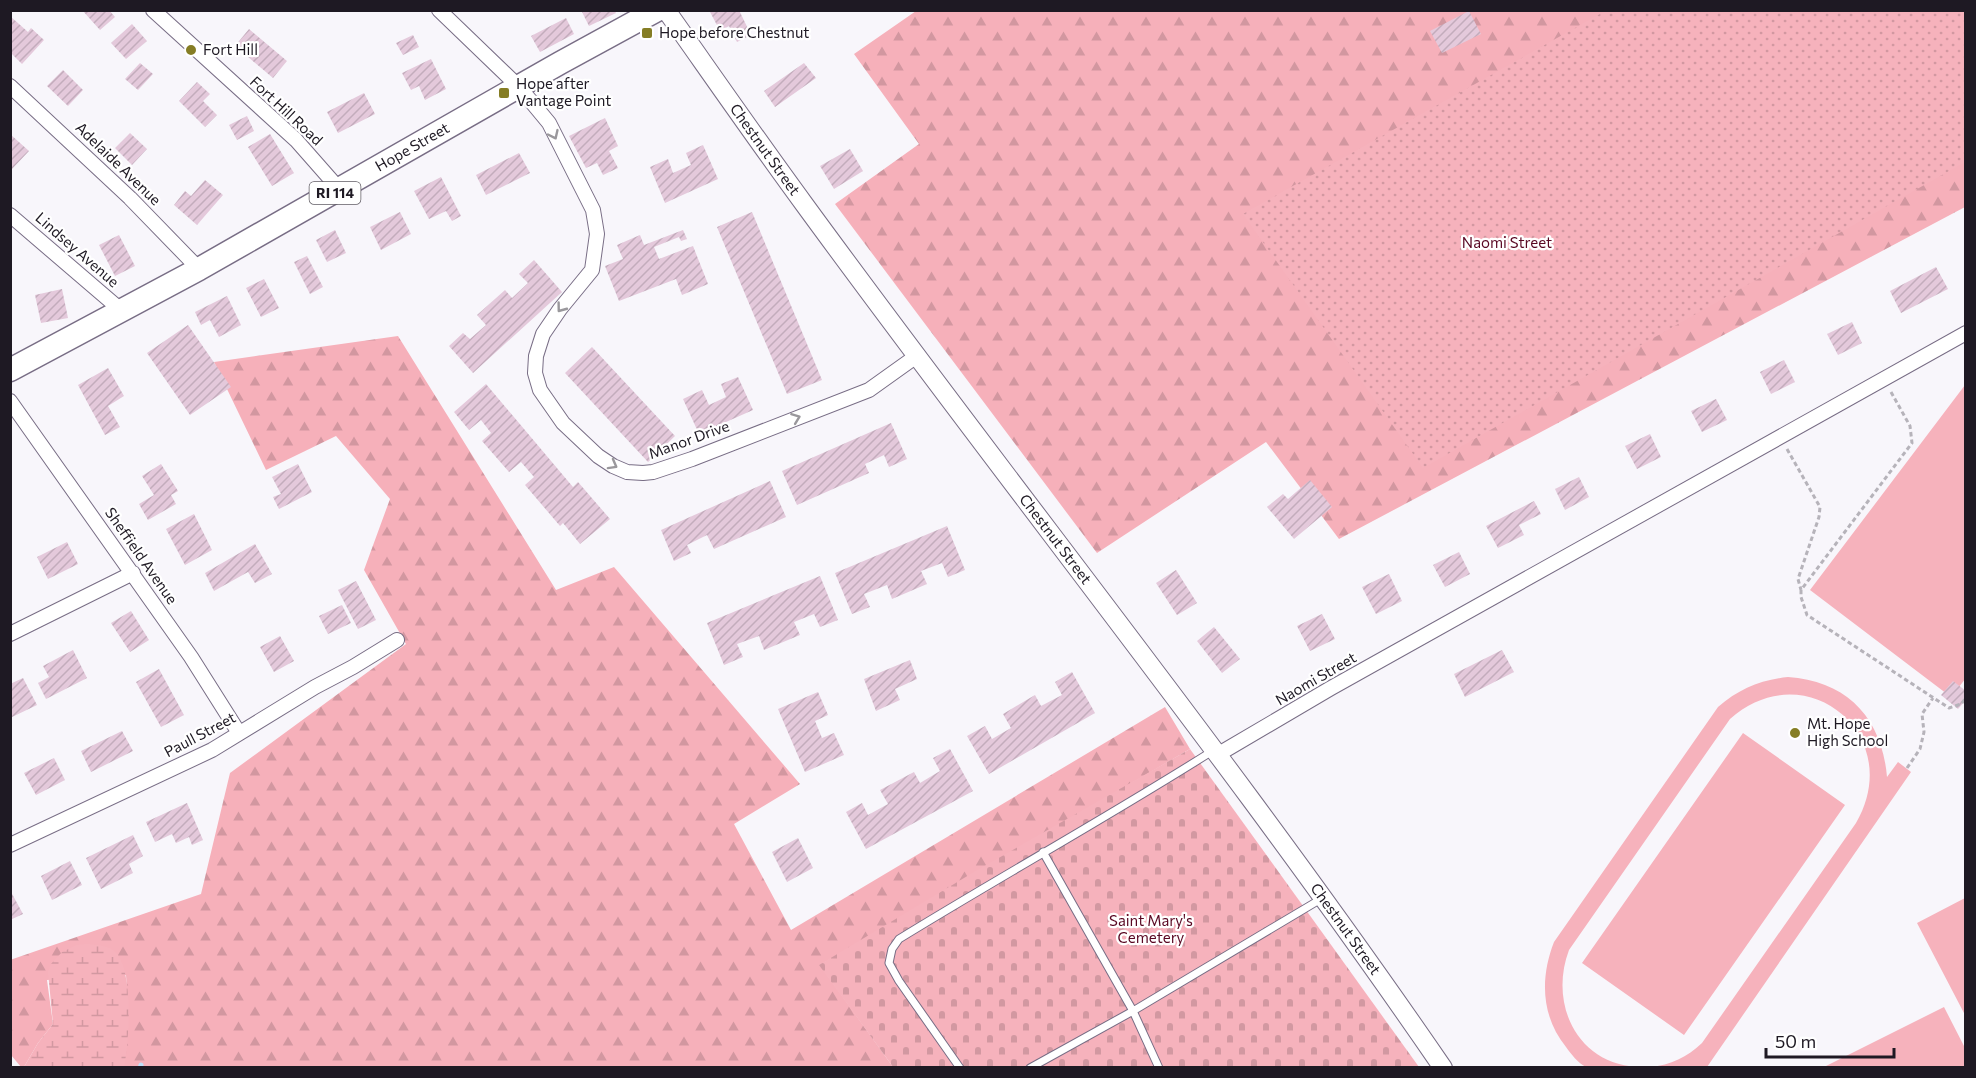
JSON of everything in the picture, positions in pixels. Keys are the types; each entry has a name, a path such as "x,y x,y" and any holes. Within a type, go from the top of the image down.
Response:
{"main road":[{"name":"Hope Street","path":"10,370 199,269 657,10"}],"street":[{"name":"Fort Hill Road","path":"153,10 296,140 340,190"},
{"name":"Manor Drive","path":"439,10 520,88 549,123 593,210 597,234 592,270 560,309 540,341 535,373 540,390 563,423 598,456 627,472 653,472 869,390 918,355"},
{"name":"Chestnut Street","path":"666,10 804,204 1323,898 1443,1068"},
{"name":"Adelaide Avenue","path":"10,86 130,198 199,269"},
{"name":"Lindsey Avenue","path":"10,215 122,311"},
{"name":"Naomi Street","path":"1216,753 1965,333"},
{"name":"Sheffield Avenue","path":"10,401 191,657 239,733"},
{"path":"10,634 133,573"},
{"name":"Paull Street","path":"10,845 212,750 397,640"}],"lane":[{"path":"960,1068 899,981 890,963 892,949 899,939 1043,852 1216,753"},
{"path":"1043,852 1133,1011 1159,1068"},
{"path":"1030,1068 1133,1011 1323,898"}],"path":[{"path":"1801,590 1912,443 1910,426 1883,378"},
{"path":"1779,436 1820,507 1819,517 1798,579 1807,615 1949,708 1961,704 1965,698"},
{"path":"1907,768 1920,749 1924,732 1922,714 1933,698"}],"green space":[{"name":"Naomi Street","path":"1607,10 1965,11 1965,162 1423,468 1243,214"},
{"path":"916,11 1965,11 1965,207 1339,539 1266,442 1097,553 835,204 919,144 854,54"},
{"path":"398,336 556,590 614,567 800,784 734,824 791,930 1165,707 1190,749 820,965 893,1067 123,1067 128,1008 126,975 47,980 53,1024 38,1043 24,1067 21,1067 11,1055 10,960 201,894 230,773 406,644 364,570 390,499 336,436 266,470 214,362"},
{"path":"1965,385 1966,678 1951,697 1810,590"},
{"path":"1788,677 1828,686 1844,695 1858,706 1878,737 1887,777 1898,762 1911,772 1707,1067 1650,1067 1678,1060 1702,1043 1856,823 1868,791 1868,760 1858,734 1840,713 1816,699 1788,695 1759,701 1730,719 1569,950 1564,970 1563,990 1566,1009 1573,1027 1583,1042 1598,1054 1616,1063 1637,1067 1602,1069 1586,1067 1572,1055 1558,1035 1548,1010 1545,996 1546,969 1554,942 1718,707 1750,686"},
{"path":"1743,733 1845,805 1684,1035 1582,963"},
{"name":"Saint Mary's Cemetery","path":"1190,749 1419,1067 893,1067 819,965 974,872"},
{"path":"1965,898 1965,1015 1917,923"},
{"path":"86,944 110,948 122,962 126,975 129,1008 124,1067 24,1067 38,1043 53,1024 48,972 51,964 62,952 77,945"},
{"path":"1944,1007 1965,1048 1965,1067 1824,1067"}],"building":[{"path":"82,10 109,10 115,17 100,30"},
{"path":"581,10 614,10 616,13 589,26"},
{"path":"709,10 739,10 751,35 737,42 729,26 720,31"},
{"path":"1469,11 1481,34 1442,53 1430,31"},
{"path":"10,16 28,32 31,28 44,40 22,64 10,52"},
{"path":"566,18 574,34 540,52 531,36"},
{"path":"132,24 147,41 126,59 111,43"},
{"path":"249,29 287,61 273,78 235,46"},
{"path":"413,35 419,47 403,55 396,43"},
{"path":"431,59 446,89 425,100 419,86 411,90 402,73"},
{"path":"140,63 153,74 138,90 125,79"},
{"path":"804,63 816,78 775,107 764,91"},
{"path":"63,70 83,90 68,106 47,86"},
{"path":"197,82 210,94 203,101 217,115 205,127 179,101"},
{"path":"364,93 375,114 338,133 327,112"},
{"path":"247,116 254,131 237,140 229,125"},
{"path":"605,118 618,146 609,151 618,168 603,175 597,163 586,168 569,136"},
{"path":"130,133 147,149 132,165 115,148"},
{"path":"10,134 29,151 12,169 10,168"},
{"path":"270,134 294,173 272,186 248,147"},
{"path":"703,145 718,179 665,203 650,167 668,159 673,173 691,165 686,153"},
{"path":"850,149 863,171 834,189 820,166"},
{"path":"519,153 530,173 486,195 476,175"},
{"path":"441,177 461,216 452,221 446,211 429,219 414,191"},
{"path":"205,180 223,195 197,225 174,205 185,191 191,196"},
{"path":"400,212 411,234 381,250 370,227"},
{"path":"752,212 822,380 787,394 717,227"},
{"path":"335,230 346,253 327,262 316,240"},
{"path":"683,230 687,239 681,241 679,237 654,247 659,259 693,246 708,284 682,295 676,279 619,301 605,266 623,259 617,245 640,235 644,245"},
{"path":"119,235 135,266 115,276 99,245"},
{"path":"307,256 323,287 310,294 294,262"},
{"path":"534,260 562,292 473,373 449,346 463,333 470,339 486,325 477,315 505,290 512,298 528,283 519,274"},
{"path":"1936,267 1948,289 1901,313 1890,291"},
{"path":"264,279 279,308 261,317 246,288"},
{"path":"62,289 68,318 41,323 35,295"},
{"path":"227,296 241,325 219,337 210,320 201,325 195,312"},
{"path":"1852,322 1862,343 1838,355 1827,334"},
{"path":"188,325 231,387 190,415 147,353"},
{"path":"592,347 675,436 648,462 565,373"},
{"path":"1784,360 1795,382 1771,394 1760,372"},
{"path":"108,368 124,396 108,406 120,427 105,435 78,385"},
{"path":"738,377 753,410 699,434 683,399 702,390 709,405 726,397 721,384"},
{"path":"486,384 573,487 578,482 610,519 580,544 563,523 560,526 525,485 534,477 521,462 509,472 482,441 491,433 481,420 469,430 454,412"},
{"path":"1716,399 1727,420 1702,432 1691,411"},
{"path":"891,423 907,459 889,467 884,455 865,464 869,473 797,505 782,471"},
{"path":"1650,434 1661,457 1637,469 1625,446"},
{"path":"161,464 178,491 171,495 176,504 148,520 139,504 154,495 142,476"},
{"path":"298,464 312,492 279,509 273,497 281,494 272,477"},
{"path":"1579,477 1589,497 1565,510 1555,489"},
{"path":"1310,480 1332,507 1294,539 1267,507 1283,494 1288,499"},
{"path":"770,481 786,517 714,549 707,535 687,545 691,553 674,561 661,530"},
{"path":"1534,501 1541,514 1519,525 1524,535 1498,548 1486,526"},
{"path":"194,514 212,550 185,565 166,529"},
{"path":"947,526 965,570 948,577 942,563 921,571 927,584 892,599 887,585 864,594 870,607 852,614 835,573"},
{"path":"67,542 78,564 48,579 37,557"},
{"path":"255,544 272,574 255,583 248,572 214,591 205,573"},
{"path":"1459,552 1470,574 1445,587 1433,565"},
{"path":"1176,570 1197,603 1177,615 1156,583"},
{"path":"1389,574 1402,601 1376,614 1362,587"},
{"path":"820,576 838,620 820,627 814,614 794,622 800,635 764,650 759,636 737,644 743,657 724,665 707,623"},
{"path":"356,581 376,620 358,629 338,590"},
{"path":"342,605 351,623 328,634 319,616"},
{"path":"131,611 149,640 130,652 111,623"},
{"path":"1322,614 1335,639 1310,651 1297,626"},
{"path":"1214,627 1240,659 1222,673 1197,641"},
{"path":"280,636 294,661 274,672 260,647"},
{"path":"73,650 87,678 46,699 38,683 49,677 43,666"},
{"path":"1502,650 1514,672 1465,697 1454,674"},
{"path":"910,660 917,679 895,689 900,700 876,711 864,679"},
{"path":"159,669 184,715 161,727 136,682"},
{"path":"1072,672 1095,713 989,774 967,736 985,726 992,739 1011,728 1003,714 1035,695 1041,706 1062,695 1055,682"},
{"path":"23,678 37,705 10,718 10,684"},
{"path":"1953,681 1966,691 1966,700 1958,709 1941,695"},
{"path":"818,692 828,715 815,721 822,738 834,733 844,755 805,772 778,709"},
{"path":"122,731 133,751 91,772 81,751"},
{"path":"950,749 973,791 866,849 846,812 862,803 868,815 888,804 880,790 914,772 920,783 940,771 933,758"},
{"path":"54,758 65,780 36,795 24,773"},
{"path":"187,803 203,840 192,845 189,837 176,843 172,834 155,842 146,822"},
{"path":"133,835 143,856 129,864 133,873 101,889 86,858"},
{"path":"798,838 813,868 787,882 772,852"},
{"path":"70,861 82,885 52,900 41,876"},
{"path":"10,890 23,914 10,920"}],"place":[{"name":"Hope before Chestnut","path":"647,33"},
{"name":"Fort Hill","path":"191,50"},
{"name":"Hope after Vantage Point","path":"504,93"},
{"name":"Mt. Hope High School","path":"1795,733"}]}
